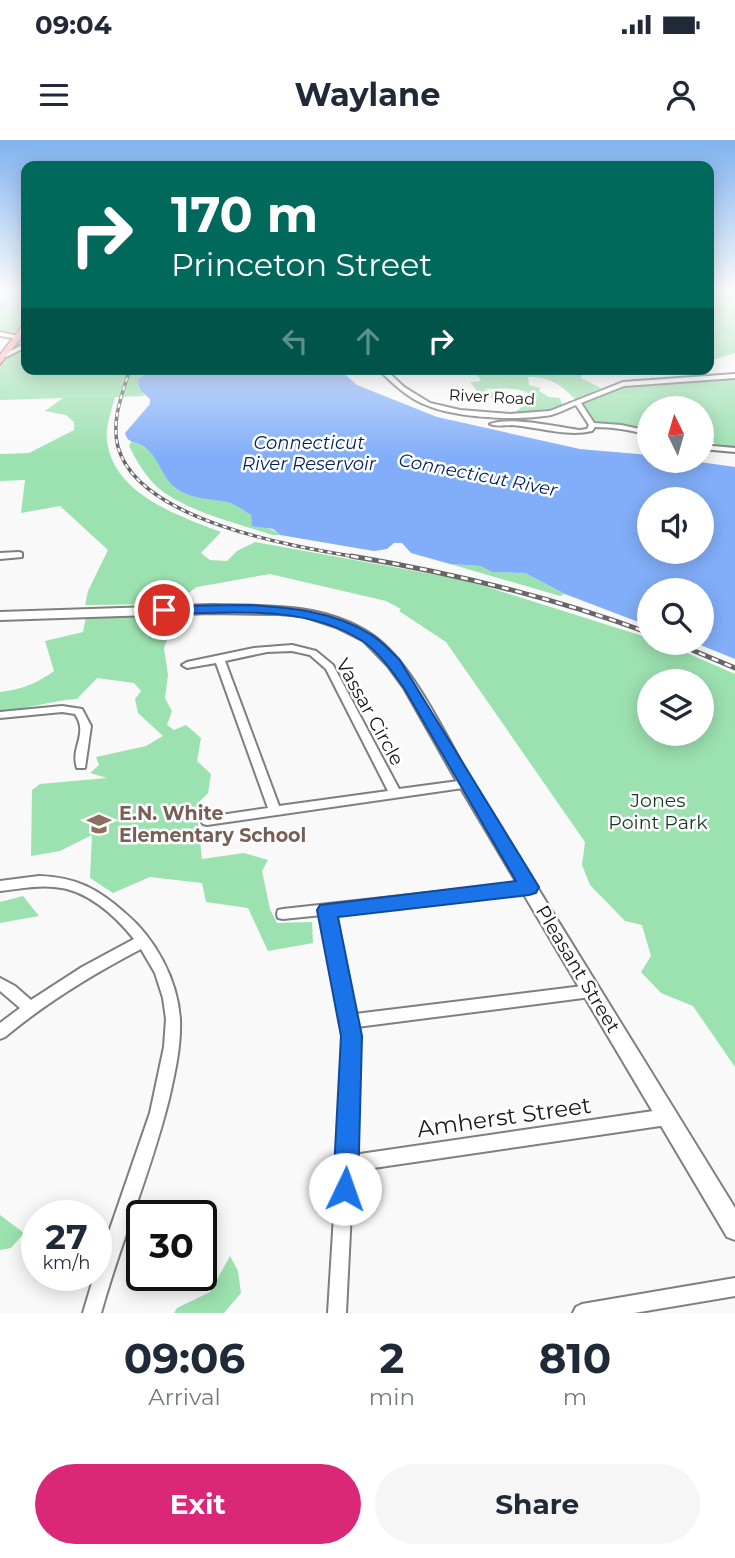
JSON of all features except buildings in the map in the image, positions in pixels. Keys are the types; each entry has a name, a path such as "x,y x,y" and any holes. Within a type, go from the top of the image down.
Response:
{"street":[{"path":"1,357 21,347"},
{"name":"River Road","path":"388,375 416,398 441,409 531,415 551,413 623,384 735,376"},
{"path":"578,403 592,425"},
{"path":"493,424 511,423 580,432 590,430 592,425"},
{"path":"592,425 637,429"},
{"path":"714,447 735,450"},
{"path":"0,556 19,555"},
{"name":"Pleasant Street","path":"0,615 249,609 304,613 340,624 368,638 393,663 735,1229"},
{"name":"Vassar Circle","path":"187,664 274,649 303,649 312,652 330,667 395,793"},
{"path":"220,659 275,810"},
{"path":"0,715 62,709 78,711 87,722 88,735 80,758 81,765"},
{"path":"207,821 466,784"},
{"path":"0,886 56,880 73,883 95,894 143,940 162,974 172,1011 171,1056 158,1114 92,1313"},
{"path":"284,914 529,887"},
{"path":"327,910 352,1036 337,1313"},
{"path":"0,1032 29,1007 71,979 143,940"},
{"path":"0,984 10,989 29,1007"},
{"path":"349,1021 591,991"},
{"name":"Amherst Street","path":"347,1164 667,1117"},
{"path":"582,1313 735,1287"}],"green space":[{"name":"Jones Point Park","path":"16,347 21,347 21,375 144,375 137,380 144,396 115,397 107,435 112,459 121,474 150,500 167,510 221,532 201,553 210,560 227,561 237,551 255,542 465,580 637,634 637,655 692,655 735,674 735,1067 693,1006 661,993 641,972 651,956 642,925 625,921 590,885 582,865 585,842 446,642 399,611 401,609 386,601 270,574 197,587 173,604 85,605 88,591 108,550 60,506 21,513 25,480 0,481 0,454 29,453 74,430 74,422 66,415 45,411 63,398 0,400 0,363 9,357"},
{"path":"714,347 735,347 735,353 714,359"},
{"path":"477,375 582,375 581,378 601,388 576,400 555,382 528,377 529,385 540,388 539,391 549,397 560,398 563,407 545,412 513,414 535,396 517,389 484,389 506,398 497,401 476,390 470,382 481,381"},
{"path":"735,379 735,448 717,446 714,442 714,396 637,396 637,427 594,422 582,404 627,385"},
{"path":"131,442 153,454 169,482 181,492 233,504 251,515 255,523 280,535 213,516 169,496 145,473 129,446"},
{"path":"450,564 480,566 492,572 525,573 565,594 560,596"},
{"path":"171,615 174,619 164,648 168,675 165,698 172,711 167,725 174,730 186,725 201,738 197,761 211,774 208,793 196,805 202,859 244,853 268,860 262,871 270,909 277,923 312,922 313,943 268,951 248,908 206,902 202,883 150,877 113,893 90,878 92,835 60,851 31,856 32,790 40,784 107,778 90,773 99,765 96,757 146,746 163,736 138,713 135,699 141,691 134,683 97,678 77,699 10,710 0,710 0,692 28,685 54,671 45,641 83,632 86,617"},
{"path":"23,896 39,916 0,923 0,902"},
{"path":"0,1215 21,1231 21,1236 11,1248 0,1250"},
{"path":"230,1256 238,1271 241,1293 224,1313 174,1313 177,1308 211,1291 217,1291 217,1279"}],"water":[{"name":"Connecticut River Reservoir","path":"144,375 346,375 357,385 437,417 580,449 637,454 637,473 714,473 714,464 735,467 735,659 714,650 714,578 637,578 637,621 565,594 525,573 492,572 480,566 450,564 411,553 402,543 394,543 387,549 374,551 280,535 273,529 252,526 251,515 233,504 193,496 174,487 150,451 128,439 125,433 150,404 150,399 141,391 137,380"}],"railway":[{"path":"128,375 117,417 118,447 132,473 156,494 187,512 262,538 359,558"},
{"path":"351,556 359,558"},
{"path":"359,558 502,587 637,629"},
{"path":"704,655 735,668"}],"place":[{"name":"E.N. White Elementary School","path":"99,824"}],"route":[{"path":"164,610 249,609 304,613 340,624 368,638 393,663 410,687 529,887 327,910 352,1036 345,1189"}],"water label":[{"name":"Connecticut River","path":"478,475"}]}
